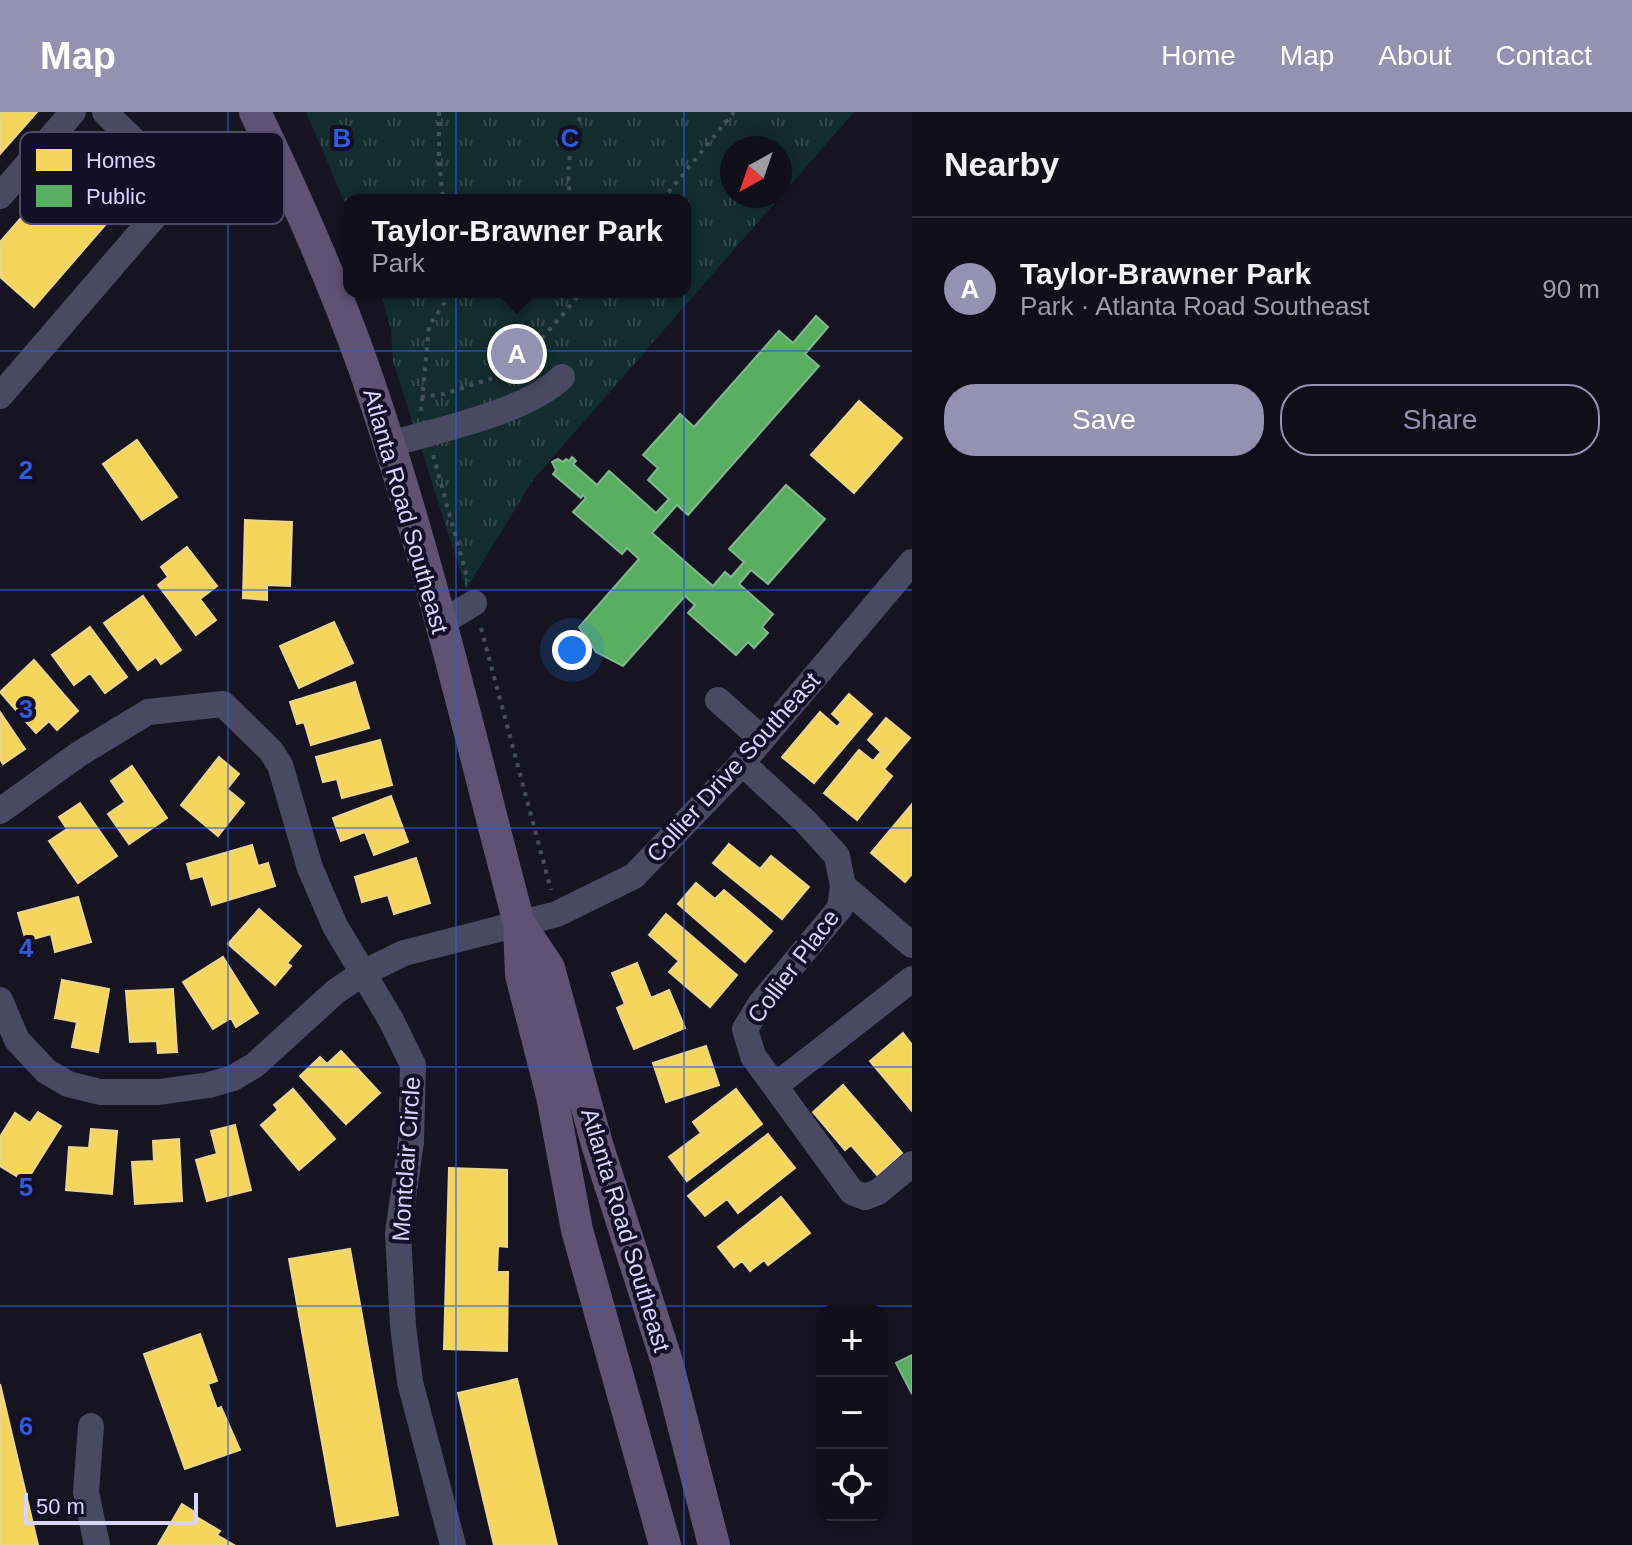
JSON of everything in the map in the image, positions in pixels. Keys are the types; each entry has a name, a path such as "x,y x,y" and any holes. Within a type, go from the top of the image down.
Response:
{"main road":[{"name":"Atlanta Road Southeast","path":"255,112 264,132"},
{"name":"Atlanta Road Southeast","path":"284,173 362,365 439,624 519,923 521,975 552,1096 577,1230 665,1545"},
{"name":"Atlanta Road Southeast","path":"519,923 549,968 597,1144 667,1362 714,1545"},
{"path":"651,1493 664,1486 677,1490 687,1500 698,1545"}],"street":[{"path":"56,132 73,112"},
{"path":"105,112 124,132"},
{"path":"0,196 20,173"},
{"path":"0,396 148,224"},
{"path":"388,445 523,404 550,389 562,377"},
{"name":"Collier Drive Southeast","path":"519,923 567,911 634,876 742,763 912,562"},
{"path":"439,624 474,603"},
{"path":"718,700 762,739"},
{"name":"Montclair Circle","path":"0,811 79,754 148,712 223,704 271,751 280,765 310,868 335,926 413,1065 411,1142 398,1233 403,1326 410,1382 453,1545"},
{"name":"Collier Place","path":"742,763 806,822 837,856 843,886 840,908 761,1003 745,1029 753,1056 852,1192 865,1197 878,1192 912,1164"},
{"name":"Collier Place","path":"843,886 912,945"},
{"path":"0,1000 17,1040 46,1071 68,1084 100,1092 159,1092 209,1085 233,1078 255,1065 335,992 363,973 404,953 519,923"},
{"path":"775,1086 912,979"},
{"path":"91,1426 86,1492 97,1545"}],"path":[{"path":"439,112 443,194"},
{"path":"570,194 568,176 576,127 582,112"},
{"path":"667,194 734,112"},
{"path":"421,397 444,394 514,371 577,298"}],"green space":[{"path":"306,112 854,112 792,183 792,136 720,136 720,208 770,208 533,480 466,589 393,361 391,329 382,298 691,298 691,194 343,194 343,199"}],"building: Homes":[{"path":"0,112 37,112 0,154"},
{"path":"20,219 20,224 106,224 34,307 0,277 0,242"},
{"path":"859,401 902,438 854,493 811,455"},
{"path":"137,440 177,497 142,520 103,464"},
{"path":"245,520 292,522 290,586 267,585 267,600 243,598"},
{"path":"187,547 217,586 200,599 216,620 196,635 158,585 168,577 161,567"},
{"path":"143,596 181,650 161,664 156,657 138,670 104,623"},
{"path":"334,622 353,663 299,688 280,646"},
{"path":"90,627 127,677 105,693 90,673 74,685 52,655"},
{"path":"34,660 78,711 57,730 49,721 36,733 0,692"},
{"path":"355,682 369,728 311,745 304,722 297,724 290,702"},
{"path":"849,694 872,714 814,783 782,757 820,712 837,727 841,722 832,714"},
{"path":"0,712 25,749 3,764 0,759"},
{"path":"886,718 910,738 884,769 892,776 857,820 824,793 859,750 873,761 881,752 868,740"},
{"path":"380,740 392,785 342,798 337,779 323,782 316,757"},
{"path":"219,757 239,774 227,789 244,803 218,836 181,805"},
{"path":"132,766 167,818 129,844 108,814 125,802 111,781"},
{"path":"391,796 408,842 374,855 365,832 341,841 333,818"},
{"path":"80,803 117,856 78,883 49,841 67,829 59,817"},
{"path":"912,804 912,874 905,882 871,853"},
{"path":"729,844 760,869 771,856 809,887 782,919 713,863"},
{"path":"252,845 258,866 268,863 275,886 212,905 203,876 191,879 187,864"},
{"path":"416,858 430,903 394,914 388,895 362,902 355,877"},
{"path":"696,883 715,899 724,890 772,931 745,962 678,904"},
{"path":"78,897 91,942 55,952 51,934 26,941 18,913"},
{"path":"259,909 301,946 287,963 291,966 275,985 228,944"},
{"path":"666,914 737,975 710,1007 669,972 679,961 649,935"},
{"path":"223,957 258,1013 236,1027 231,1018 213,1029 183,982"},
{"path":"637,963 651,998 669,990 685,1028 634,1049 617,1008 625,1004 612,973"},
{"path":"62,980 109,989 98,1052 72,1047 77,1022 55,1018"},
{"path":"173,989 177,1052 158,1053 157,1041 130,1042 126,991"},
{"path":"903,1033 912,1045 912,1111 870,1061"},
{"path":"706,1046 719,1085 666,1102 653,1063"},
{"path":"341,1051 380,1093 346,1124 300,1076 320,1057 327,1064"},
{"path":"843,1085 902,1153 877,1175 851,1145 845,1150 813,1112"},
{"path":"293,1089 335,1139 299,1170 261,1125 278,1110 274,1105"},
{"path":"736,1089 762,1124 687,1181 669,1157 701,1133 693,1122"},
{"path":"38,1112 61,1126 26,1182 0,1166 0,1137 15,1113 30,1123"},
{"path":"235,1125 251,1190 207,1201 196,1160 217,1154 211,1131"},
{"path":"91,1129 117,1131 112,1194 66,1190 69,1147 89,1148"},
{"path":"768,1134 795,1168 738,1213 727,1199 705,1216 688,1196"},
{"path":"179,1139 182,1201 135,1204 132,1162 154,1161 153,1141"},
{"path":"449,1168 507,1170 507,1247 498,1246 497,1272 508,1272 507,1351 444,1349"},
{"path":"781,1197 810,1233 768,1265 764,1260 750,1271 742,1261 734,1267 718,1247"},
{"path":"350,1249 398,1515 337,1526 289,1259"},
{"path":"200,1334 217,1381 208,1384 217,1409 221,1407 240,1450 185,1469 144,1354"},
{"path":"517,1379 557,1545 494,1545 458,1393"},
{"path":"0,1384 38,1545 0,1545"},
{"path":"182,1504 220,1531 217,1535 234,1545 158,1545"}],"building: Public":[{"path":"816,316 828,327 805,354 819,366 688,515 677,505 652,533 713,586 725,572 731,577 744,562 729,549 786,485 825,519 768,584 751,570 739,584 773,614 762,627 768,633 754,648 748,642 736,655 688,613 695,605 685,596 623,666 596,652 579,627 639,559 627,548 622,554 573,512 586,498 583,495 581,498 553,474 556,470 552,462 558,459 569,461 572,457 576,461 573,464 597,485 609,471 656,513 669,499 648,480 658,468 643,455 680,414 694,427 779,331 793,343"},
{"path":"912,1355 912,1394 896,1363"}],"place":[{"name":"Taylor-Brawner Park","path":"517,354"}]}
